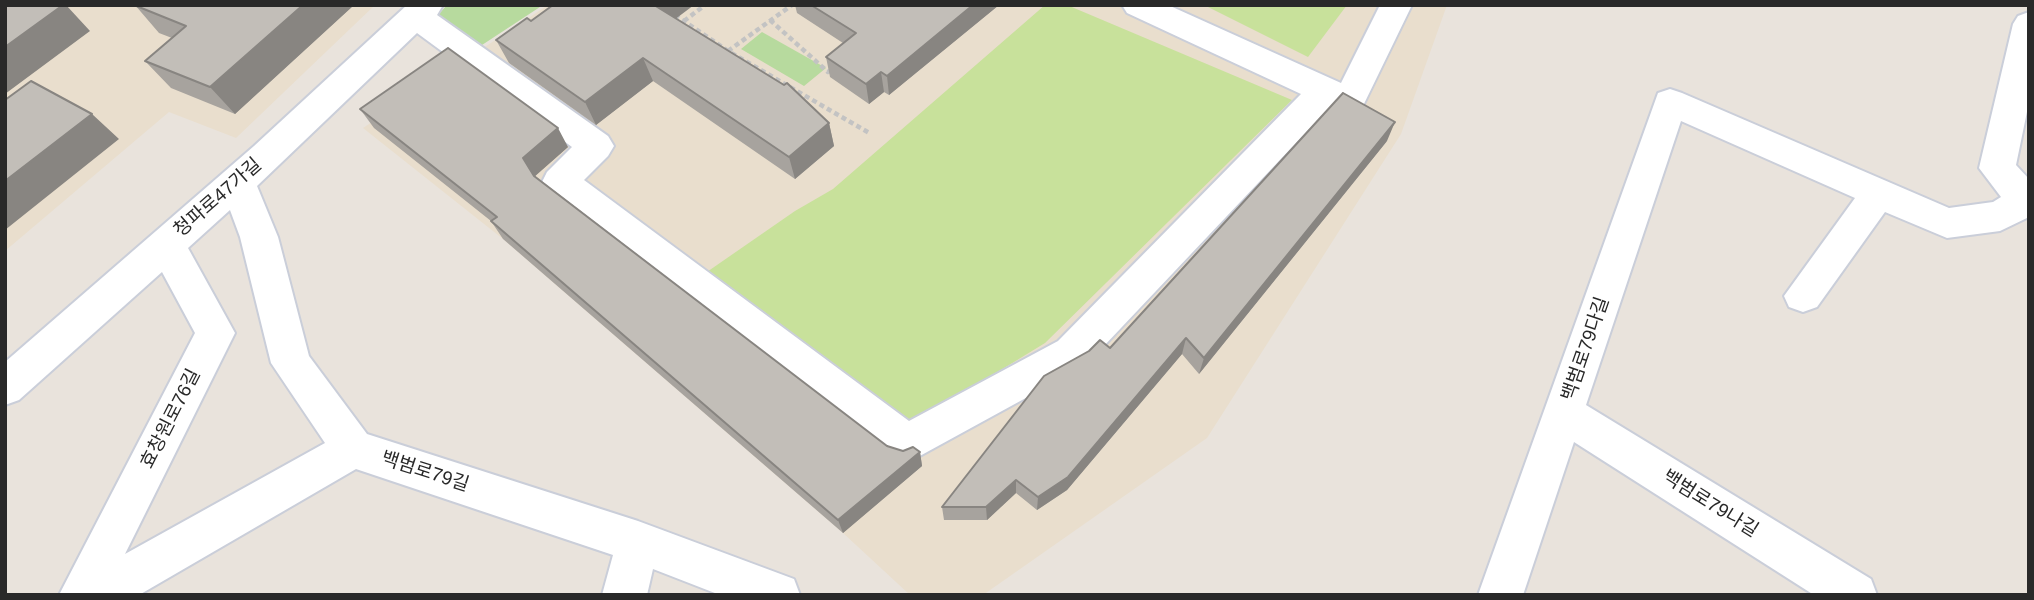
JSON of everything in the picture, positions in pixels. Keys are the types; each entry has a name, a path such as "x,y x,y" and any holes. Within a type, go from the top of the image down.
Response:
{"street":[{"path":"1138,5 1349,101 1396,5"},
{"path":"421,11 596,146 560,182 907,444 1072,353 1325,90"},
{"name":"청파로47가길","path":"5,387 267,156 421,11"},
{"path":"1803,296 1880,193 1947,223 2000,216 2027,201 1997,168 2029,24"},
{"name":"백범로79다길","path":"1500,595 1670,102 1880,193"},
{"path":"96,595 354,449 291,363 259,237 237,180"},
{"name":"효창원로76길","path":"81,595 215,333 166,244"},
{"name":"백범로79나길","path":"1564,413 1855,595"},
{"name":"백범로79길","path":"354,449 638,542 778,595"},
{"path":"624,595 638,542"}],"path":[{"path":"684,21 705,5"},
{"path":"728,51 792,5"},
{"path":"673,14 728,51 871,134"},
{"path":"770,20 828,72 839,64"}],"shaded area":[{"path":"5,5 375,5 236,138 169,112 5,251"},
{"path":"548,5 1447,5 1401,134 1207,438 983,595 910,595 843,533 503,239 363,128"}],"green space":[{"path":"447,5 543,5 482,45 438,15"},
{"path":"1045,5 1067,5 1292,100 1045,343 911,425 704,274 795,211 833,189"},
{"path":"1204,5 1347,5 1308,57"},
{"path":"762,32 826,68 804,86 741,49"}],"building":[{"path":"5,5 63,5 5,47"},
{"path":"134,5 303,5 210,87 145,61 186,26"},
{"path":"553,5 654,5 784,85 787,83 829,123 789,157 643,58 585,102 496,40 527,18 531,21"},
{"path":"811,5 973,5 887,76 881,72 866,84 826,57 856,33"},
{"path":"448,48 558,128 523,158 534,176 887,446 903,451 913,447 920,452 838,520 491,221 497,217 360,109"},
{"path":"31,81 92,114 5,181 5,100"},
{"path":"1343,93 1395,122 1204,358 1186,338 1068,477 1038,497 1016,480 986,507 942,507 1044,376 1089,351 1100,340 1110,348"}]}
